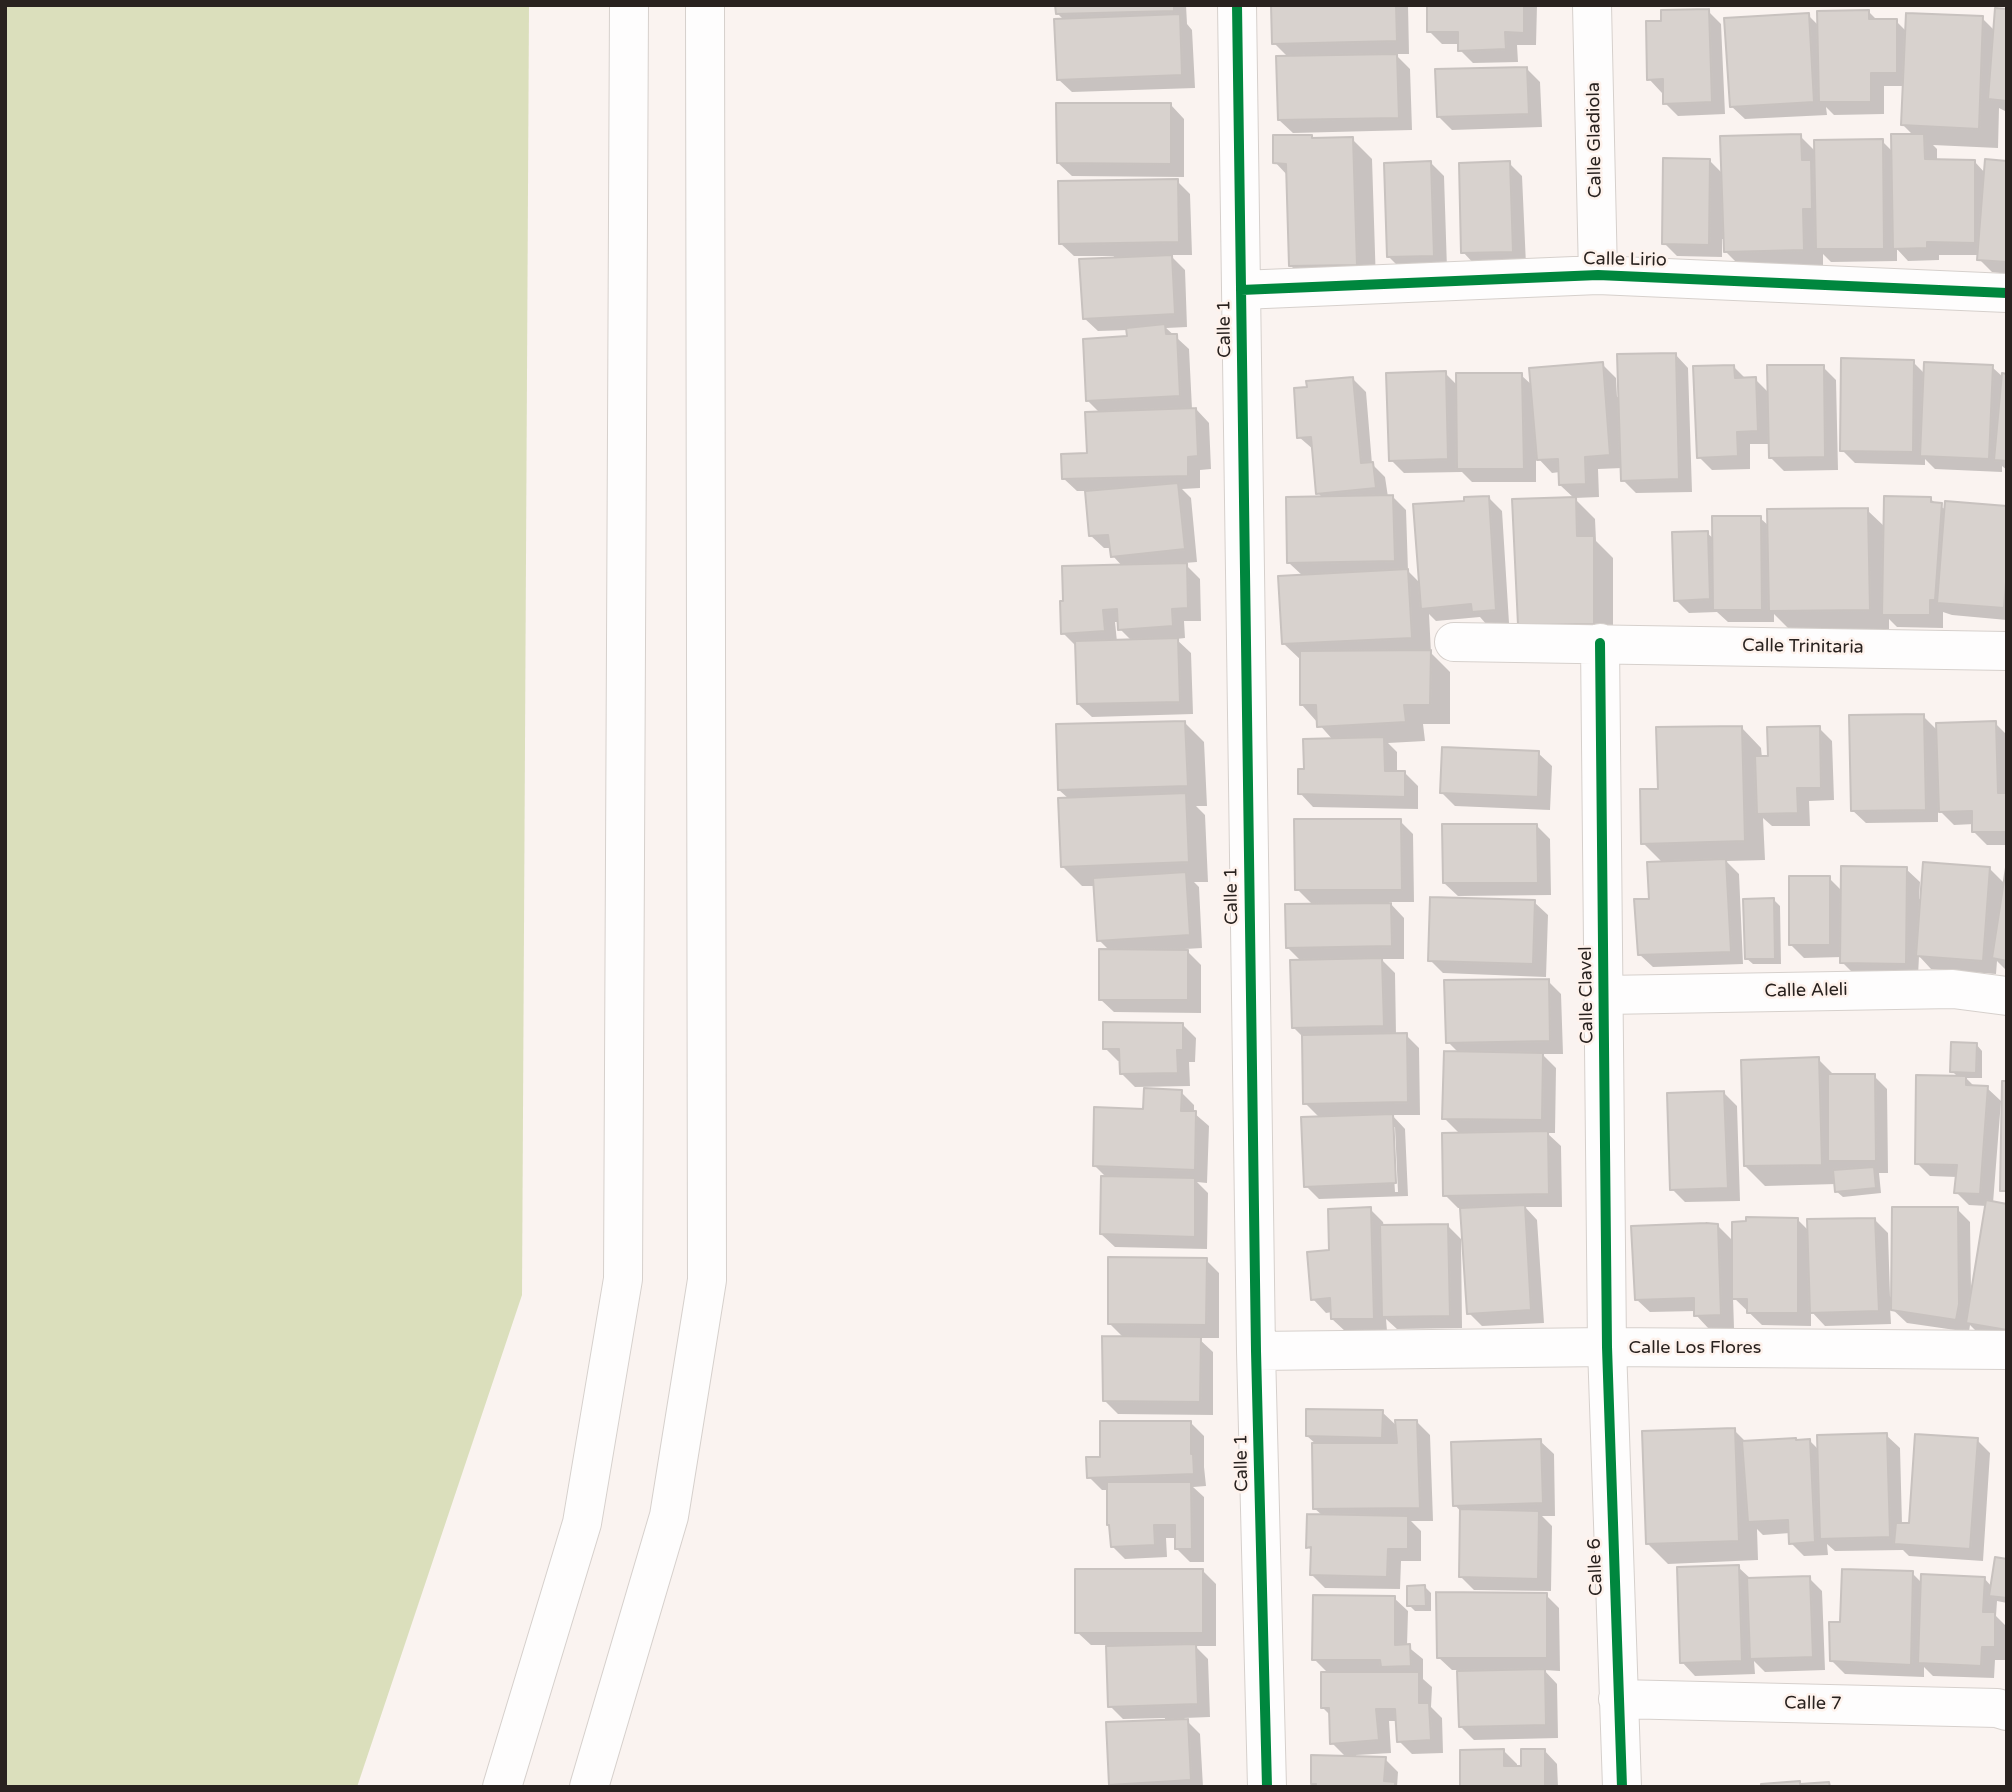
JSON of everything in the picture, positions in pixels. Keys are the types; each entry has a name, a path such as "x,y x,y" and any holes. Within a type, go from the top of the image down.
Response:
{"street":[{"path":"502,1787 582,1523 623,1279 629,5"},
{"path":"589,1787 669,1516 706,1280 705,5"},
{"name":"Calle 1","path":"1237,5 1256,1351 1267,1787"},
{"name":"Calle Gladiola","path":"1592,5 1598,275"},
{"name":"Calle Lirio","path":"1241,290 1598,275 2007,293"},
{"path":"1454,642 1600,643"},
{"name":"Calle Trinitaria","path":"1600,643 2007,651"},
{"name":"Calle Clavel","path":"1600,643 1607,1347"},
{"name":"Calle Aleli","path":"1605,995 1953,989 2007,996"},
{"name":"Calle Los Flores","path":"1256,1351 1607,1347 2007,1350"},
{"name":"Calle 6","path":"1607,1347 1622,1787"},
{"name":"Calle 7","path":"1618,1699 1997,1708 2007,1711"}],"green space":[{"path":"5,5 529,5 522,1295 357,1787 5,1787"}],"building":[{"path":"1055,5 1174,5 1174,11 1056,14"},
{"path":"1271,5 1396,5 1397,41 1272,44"},
{"path":"1427,5 1524,5 1524,33 1505,32 1506,49 1458,51 1458,32 1427,32"},
{"path":"1995,8 2007,9 2007,101 1988,99"},
{"path":"1709,9 1712,102 1663,104 1663,79 1647,80 1646,21 1661,21 1661,10"},
{"path":"1869,10 1869,19 1897,19 1897,73 1871,73 1871,102 1819,102 1817,11"},
{"path":"1809,13 1814,102 1730,107 1724,18"},
{"path":"1906,13 1983,16 1979,129 1901,125"},
{"path":"1180,14 1182,75 1057,80 1054,19"},
{"path":"1397,54 1399,118 1278,120 1276,56"},
{"path":"1527,67 1529,114 1437,117 1435,69"},
{"path":"1056,103 1171,103 1171,164 1057,163"},
{"path":"1801,134 1802,160 1811,160 1812,209 1803,209 1804,250 1724,252 1720,136"},
{"path":"1891,134 1924,134 1925,159 1975,160 1975,243 1927,242 1927,248 1893,249"},
{"path":"1273,135 1353,137 1357,265 1289,266 1286,164 1273,163"},
{"path":"1883,139 1884,249 1816,249 1814,140"},
{"path":"1663,158 1710,159 1709,245 1662,244"},
{"path":"1985,159 2007,161 2007,262 1977,260"},
{"path":"1431,161 1434,256 1387,257 1384,163"},
{"path":"1510,161 1513,252 1461,253 1459,163"},
{"path":"1178,179 1179,242 1059,244 1058,181"},
{"path":"1172,255 1175,314 1083,319 1079,259"},
{"path":"1165,324 1166,334 1177,334 1180,396 1086,401 1083,339 1127,336 1126,328"},
{"path":"1676,353 1679,479 1621,481 1617,354"},
{"path":"1841,358 1914,360 1913,452 1840,451"},
{"path":"1603,362 1610,455 1585,457 1586,484 1559,485 1558,459 1537,460 1529,368"},
{"path":"1924,362 1993,365 1989,459 1920,456"},
{"path":"1734,365 1735,378 1756,377 1758,431 1737,432 1738,456 1697,458 1693,366"},
{"path":"1767,365 1824,365 1825,457 1769,458"},
{"path":"1446,371 1448,459 1389,461 1386,373"},
{"path":"1456,373 1522,373 1524,469 1457,469"},
{"path":"2002,373 2007,374 2007,461 1994,460"},
{"path":"1353,377 1361,463 1373,462 1376,488 1316,494 1311,437 1297,438 1294,388 1307,387 1306,381"},
{"path":"1196,408 1198,456 1188,457 1188,476 1062,479 1061,454 1087,453 1085,412"},
{"path":"1178,483 1185,549 1111,557 1108,535 1089,536 1085,491"},
{"path":"1393,495 1395,561 1287,563 1286,497"},
{"path":"1489,496 1496,610 1472,612 1471,604 1421,609 1413,504 1464,501 1464,497"},
{"path":"1884,496 1931,497 1931,502 1942,503 1935,600 1930,600 1930,615 1882,615"},
{"path":"1576,497 1577,536 1594,536 1594,624 1518,625 1512,499"},
{"path":"1945,501 2007,506 2004,608 1937,603"},
{"path":"1868,508 1870,610 1769,611 1767,509"},
{"path":"1712,516 1761,516 1762,610 1713,610"},
{"path":"1708,531 1710,599 1674,601 1672,532"},
{"path":"1187,563 1188,608 1172,609 1173,626 1118,630 1117,609 1103,610 1105,631 1061,634 1062,566"},
{"path":"1408,569 1412,638 1282,644 1278,576"},
{"path":"1178,638 1180,702 1077,704 1075,641"},
{"path":"1431,650 1430,705 1404,705 1406,722 1317,727 1316,705 1300,705 1300,651"},
{"path":"1924,714 1926,810 1851,811 1849,715"},
{"path":"1185,721 1188,786 1058,790 1056,724"},
{"path":"1996,721 1998,793 2007,793 2007,832 1972,832 1972,811 1939,812 1936,723"},
{"path":"1742,726 1745,841 1641,844 1640,789 1658,789 1656,727"},
{"path":"1820,726 1821,788 1797,788 1798,813 1757,814 1755,756 1768,756 1767,727"},
{"path":"1384,737 1385,771 1405,771 1405,797 1298,794 1298,769 1304,769 1303,739"},
{"path":"1442,747 1539,751 1538,797 1440,793"},
{"path":"1186,793 1189,862 1061,867 1058,798"},
{"path":"1294,819 1401,819 1402,890 1295,890"},
{"path":"1442,824 1537,824 1538,883 1443,883"},
{"path":"1726,859 1731,952 1638,955 1634,899 1649,899 1647,862"},
{"path":"2007,861 2007,961 1992,958"},
{"path":"1923,862 1990,867 1983,961 1916,956"},
{"path":"1841,866 1907,867 1906,964 1840,963"},
{"path":"1186,872 1190,935 1097,941 1093,878"},
{"path":"1789,876 1830,876 1830,945 1789,945"},
{"path":"1430,897 1535,900 1533,964 1428,961"},
{"path":"1774,898 1775,959 1745,959 1743,899"},
{"path":"1391,903 1392,946 1286,948 1285,904"},
{"path":"1099,949 1188,950 1188,1000 1099,1000"},
{"path":"1382,958 1384,1026 1292,1028 1290,960"},
{"path":"1549,979 1550,1041 1446,1043 1444,980"},
{"path":"1103,1022 1183,1023 1183,1050 1177,1050 1178,1073 1120,1074 1119,1049 1103,1049"},
{"path":"1407,1033 1408,1102 1303,1104 1302,1035"},
{"path":"1951,1042 1977,1043 1976,1073 1950,1072"},
{"path":"1444,1051 1543,1053 1542,1120 1442,1119"},
{"path":"1819,1057 1822,1165 1744,1166 1741,1060"},
{"path":"1828,1074 1875,1074 1876,1161 1828,1161"},
{"path":"1916,1075 1966,1076 1966,1085 1988,1086 1980,1194 1954,1193 1957,1165 1915,1164"},
{"path":"2002,1081 2007,1081 2007,1191 2000,1191"},
{"path":"1144,1088 1182,1090 1181,1111 1196,1111 1195,1170 1093,1166 1094,1107 1143,1109"},
{"path":"1724,1091 1728,1188 1670,1190 1667,1093"},
{"path":"1393,1114 1396,1183 1304,1187 1301,1117"},
{"path":"1548,1131 1549,1194 1443,1196 1442,1133"},
{"path":"1874,1167 1876,1188 1835,1192 1833,1170"},
{"path":"1101,1176 1195,1178 1195,1237 1100,1234"},
{"path":"1986,1200 2007,1204 2007,1330 1966,1323"},
{"path":"1525,1205 1531,1310 1467,1314 1460,1208"},
{"path":"1371,1207 1374,1319 1331,1319 1330,1298 1311,1300 1307,1252 1329,1250 1328,1209"},
{"path":"1892,1207 1958,1207 1959,1304 1956,1320 1891,1310"},
{"path":"1746,1217 1798,1218 1798,1313 1747,1313 1747,1299 1732,1299 1732,1222 1746,1221"},
{"path":"1875,1218 1879,1311 1810,1313 1807,1219"},
{"path":"1448,1224 1450,1316 1382,1317 1380,1225"},
{"path":"1718,1224 1721,1315 1694,1316 1694,1298 1635,1300 1631,1226"},
{"path":"1108,1257 1207,1258 1206,1325 1108,1324"},
{"path":"1102,1336 1201,1337 1200,1402 1103,1401"},
{"path":"1306,1409 1383,1410 1382,1438 1306,1436"},
{"path":"1395,1420 1417,1420 1420,1508 1313,1509 1312,1443 1397,1443"},
{"path":"1100,1421 1191,1421 1194,1474 1087,1478 1086,1457 1100,1457"},
{"path":"1735,1428 1739,1541 1646,1544 1642,1431"},
{"path":"1887,1433 1890,1537 1820,1539 1817,1435"},
{"path":"1915,1434 1978,1438 1970,1549 1894,1544 1896,1523 1909,1523"},
{"path":"1541,1439 1543,1503 1453,1506 1451,1442"},
{"path":"1810,1439 1815,1542 1789,1544 1788,1520 1748,1522 1742,1441"},
{"path":"1107,1482 1191,1482 1192,1549 1175,1549 1175,1525 1154,1525 1155,1545 1111,1547 1107,1525"},
{"path":"1460,1509 1539,1511 1538,1579 1459,1577"},
{"path":"1307,1514 1408,1516 1408,1549 1388,1549 1387,1577 1310,1575 1311,1547 1306,1548"},
{"path":"1995,1557 2007,1559 2007,1598 1989,1596"},
{"path":"1739,1565 1742,1661 1680,1663 1677,1567"},
{"path":"1075,1569 1203,1569 1203,1633 1075,1633"},
{"path":"1842,1569 1913,1571 1911,1665 1830,1661 1829,1622 1840,1622"},
{"path":"1921,1574 1985,1577 1983,1612 1995,1612 1995,1647 1982,1647 1981,1666 1918,1663"},
{"path":"1810,1576 1813,1657 1750,1659 1747,1578"},
{"path":"1425,1585 1426,1606 1407,1606 1407,1586"},
{"path":"1436,1592 1547,1593 1547,1658 1437,1658"},
{"path":"1313,1595 1395,1596 1395,1645 1410,1644 1411,1666 1381,1667 1380,1660 1312,1660"},
{"path":"1196,1644 1198,1704 1108,1707 1106,1646"},
{"path":"1545,1669 1546,1725 1459,1727 1457,1671"},
{"path":"1321,1672 1419,1672 1419,1703 1429,1703 1431,1740 1397,1742 1395,1709 1376,1709 1379,1740 1330,1744 1329,1708 1321,1708"},
{"path":"1188,1719 1191,1780 1109,1785 1106,1722"},
{"path":"1504,1749 1504,1766 1521,1766 1521,1749 1545,1749 1545,1787 1460,1787 1460,1750"},
{"path":"1311,1755 1386,1757 1384,1781 1395,1782 1395,1787 1315,1787 1316,1784 1311,1784"},
{"path":"1800,1781 1800,1784 1829,1782 1830,1787 1761,1787 1761,1784"}],"cycle path":[{"path":"1237,5 1256,1351 1267,1787"},
{"path":"1241,290 1598,275 2007,293"},
{"path":"1600,643 1607,1347 1622,1787"}]}
